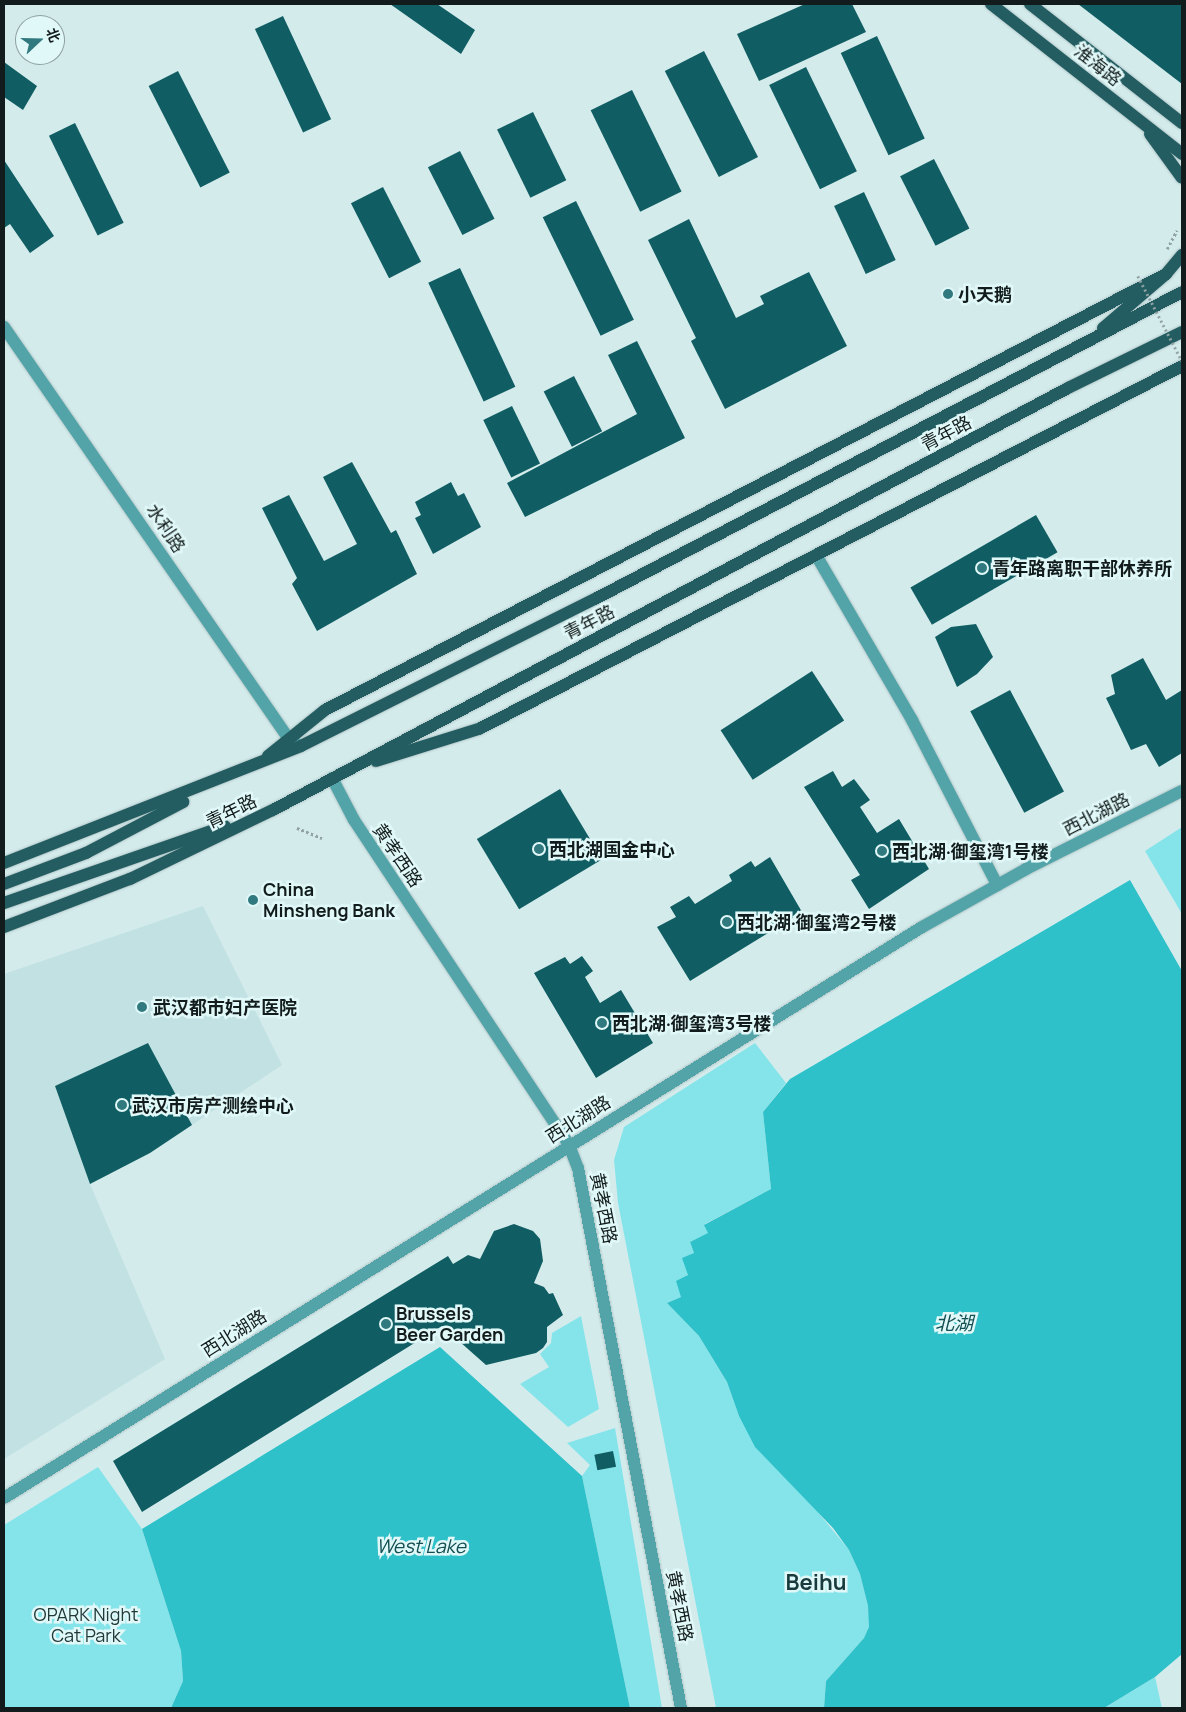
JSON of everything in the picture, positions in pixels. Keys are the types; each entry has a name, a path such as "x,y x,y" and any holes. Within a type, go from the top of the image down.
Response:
{"main road":[{"name":"淮海路","path":"992,4 1182,154"},
{"name":"淮海路","path":"1030,4 1182,123"},
{"path":"1141,122 1182,178"},
{"path":"1088,341 1166,274 1182,255"},
{"path":"256,766 325,710 1166,274"},
{"name":"青年路","path":"4,863 256,766 301,746 587,603 1182,292"},
{"name":"青年路","path":"4,927 130,879 273,810 1068,388 1182,332"},
{"path":"348,769 479,729 1182,366"},
{"path":"4,884 86,853 239,772"},
{"path":"4,903 94,869 273,810"}],"street":[{"name":"水利路","path":"4,327 289,739 301,746"},
{"path":"816,554 912,720 997,885"},
{"name":"黄孝西路","path":"332,778 354,820 569,1145 578,1168 681,1708"},
{"name":"西北湖路","path":"4,1498 922,927 997,885 1182,791"}],"path":[{"path":"1138,276 1182,361"},
{"path":"297,828 322,838"}],"shaded area":[{"path":"203,906 282,1065 192,1125 148,1043 55,1086 90,1184 165,1359 4,1459 4,974"}],"green space":[{"path":"1182,827 1182,914 1145,851"},
{"path":"755,1043 786,1083 763,1112 771,1189 705,1224 709,1233 690,1242 694,1253 681,1297 667,1303 699,1336 727,1382 739,1416 849,1550 860,1574 868,1606 870,1627 864,1638 826,1681 824,1708 716,1708 618,1203 614,1160 624,1127"},
{"path":"581,1316 599,1409 568,1427 520,1384 549,1367 540,1354 551,1343 552,1333"},
{"path":"615,1428 662,1708 630,1708 582,1476 590,1465 567,1443"},
{"name":"OPARK Night Cat Park","path":"98,1467 142,1529 181,1651 183,1681 171,1708 4,1708 4,1525"},
{"path":"1155,1677 1162,1708 1104,1708"}],"water":[{"name":"北湖","path":"1130,880 1182,971 1182,1654 1155,1677 1104,1708 824,1708 826,1681 864,1638 869,1627 868,1606 860,1574 849,1550 833,1528 755,1447 739,1416 727,1382 699,1336 667,1303 681,1297 676,1281 688,1275 682,1258 694,1253 690,1242 708,1233 704,1225 771,1189 763,1112 790,1079"},
{"name":"West Lake","path":"440,1347 582,1476 630,1708 171,1708 183,1681 181,1651 142,1529"}],"building":[{"path":"390,4 437,4 475,30 461,54"},
{"path":"805,4 852,4 866,32 759,81 737,34"},
{"path":"1078,4 1182,4 1182,84"},
{"path":"283,16 331,119 303,132 255,29"},
{"path":"877,36 925,138 889,155 841,53"},
{"path":"704,51 758,157 719,177 665,71"},
{"path":"4,62 37,86 23,110 4,97"},
{"path":"806,67 857,171 820,189 769,85"},
{"path":"178,71 230,173 200,188 149,86"},
{"path":"632,90 682,192 640,212 591,110"},
{"path":"533,112 566,180 530,198 497,130"},
{"path":"75,123 124,223 98,235 49,136"},
{"path":"460,151 495,219 462,235 428,167"},
{"path":"934,159 969,228 936,246 900,176"},
{"path":"4,160 54,236 30,253 10,224 4,228"},
{"path":"383,187 421,262 389,278 351,203"},
{"path":"864,192 896,260 866,274 834,206"},
{"path":"576,201 634,320 601,336 543,217"},
{"path":"689,219 736,318 764,304 760,296 809,272 847,346 725,409 691,341 696,338 648,240"},
{"path":"460,268 515,387 484,402 428,283"},
{"path":"637,341 685,438 525,517 507,483 637,414 608,355"},
{"path":"574,376 602,431 572,447 544,391"},
{"path":"512,406 540,464 511,478 483,420"},
{"path":"352,462 391,533 396,530 417,574 317,631 292,584 297,578 262,508 289,495 324,561 357,544 323,477"},
{"path":"451,482 458,496 464,493 481,527 433,554 415,518 421,515 415,502"},
{"name":"青年路离职干部休养所","path":"1036,515 1058,552 932,625 910,588"},
{"path":"976,624 993,657 977,674 957,687 935,637 951,627"},
{"path":"1143,658 1166,700 1182,690 1182,753 1159,767 1146,744 1131,750 1106,698 1115,694 1111,675"},
{"path":"812,671 844,720 753,780 721,730"},
{"path":"1010,690 1064,792 1024,813 970,711"},
{"name":"西北湖·御玺湾1号楼","path":"833,771 842,787 854,779 870,800 860,807 877,833 899,819 929,869 869,909 851,880 860,875 804,787"},
{"name":"西北湖国金中心","path":"560,789 602,859 519,909 477,839"},
{"name":"西北湖·御玺湾2号楼","path":"770,857 802,912 690,981 657,927 676,917 670,907 689,896 695,904 732,881 729,875 751,861 755,867"},
{"name":"西北湖·御玺湾3号楼","path":"582,956 593,971 585,977 600,1003 621,990 653,1043 596,1078 534,973 565,957 570,964"},
{"name":"武汉市房产测绘中心","path":"148,1043 192,1125 150,1153 90,1184 55,1086"},
{"path":"514,1224 533,1231 540,1239 543,1261 534,1283 544,1287 549,1294 553,1293 563,1315 547,1327 547,1342 543,1348 536,1353 486,1365 442,1326 142,1512 113,1461 448,1256 453,1264 468,1255 480,1259 494,1231"},
{"path":"613,1451 616,1467 597,1470 594,1455"}],"place":[{"name":"小天鹅","path":"948,294"},
{"name":"青年路离职干部休养所","path":"982,568"},
{"name":"西北湖国金中心","path":"539,849"},
{"name":"西北湖·御玺湾1号楼","path":"882,851"},
{"name":"China Minsheng Bank","path":"253,900"},
{"name":"西北湖·御玺湾2号楼","path":"727,922"},
{"name":"武汉都市妇产医院","path":"142,1007"},
{"name":"西北湖·御玺湾3号楼","path":"602,1023"},
{"name":"武汉市房产测绘中心","path":"122,1105"},
{"name":"Brussels Beer Garden","path":"386,1324"}],"district":[{"name":"Beihu","path":"816,1583"}]}
